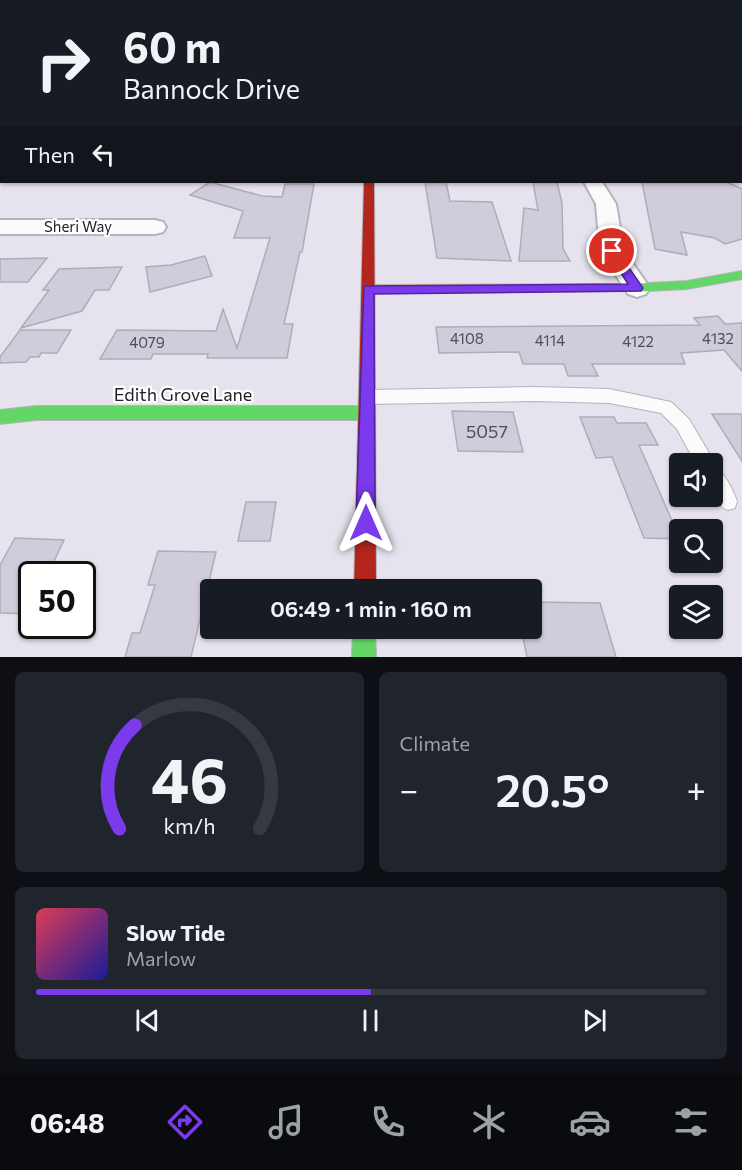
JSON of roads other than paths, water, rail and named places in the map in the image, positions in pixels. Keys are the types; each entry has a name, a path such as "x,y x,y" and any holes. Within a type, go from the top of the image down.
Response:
{"street":[{"path":"365,579 369,183"},
{"path":"594,183 606,204 612,251 637,288"},
{"name":"Sheri Way","path":"0,227 155,227"},
{"path":"368,289 637,288 687,285 742,275"},
{"name":"Edith Grove Lane","path":"0,417 36,413 367,405"},
{"path":"364,639 364,657"}],"lane":[{"path":"367,405 534,394 609,396 665,407 683,424 700,453"},
{"path":"723,493 728,501"}]}
